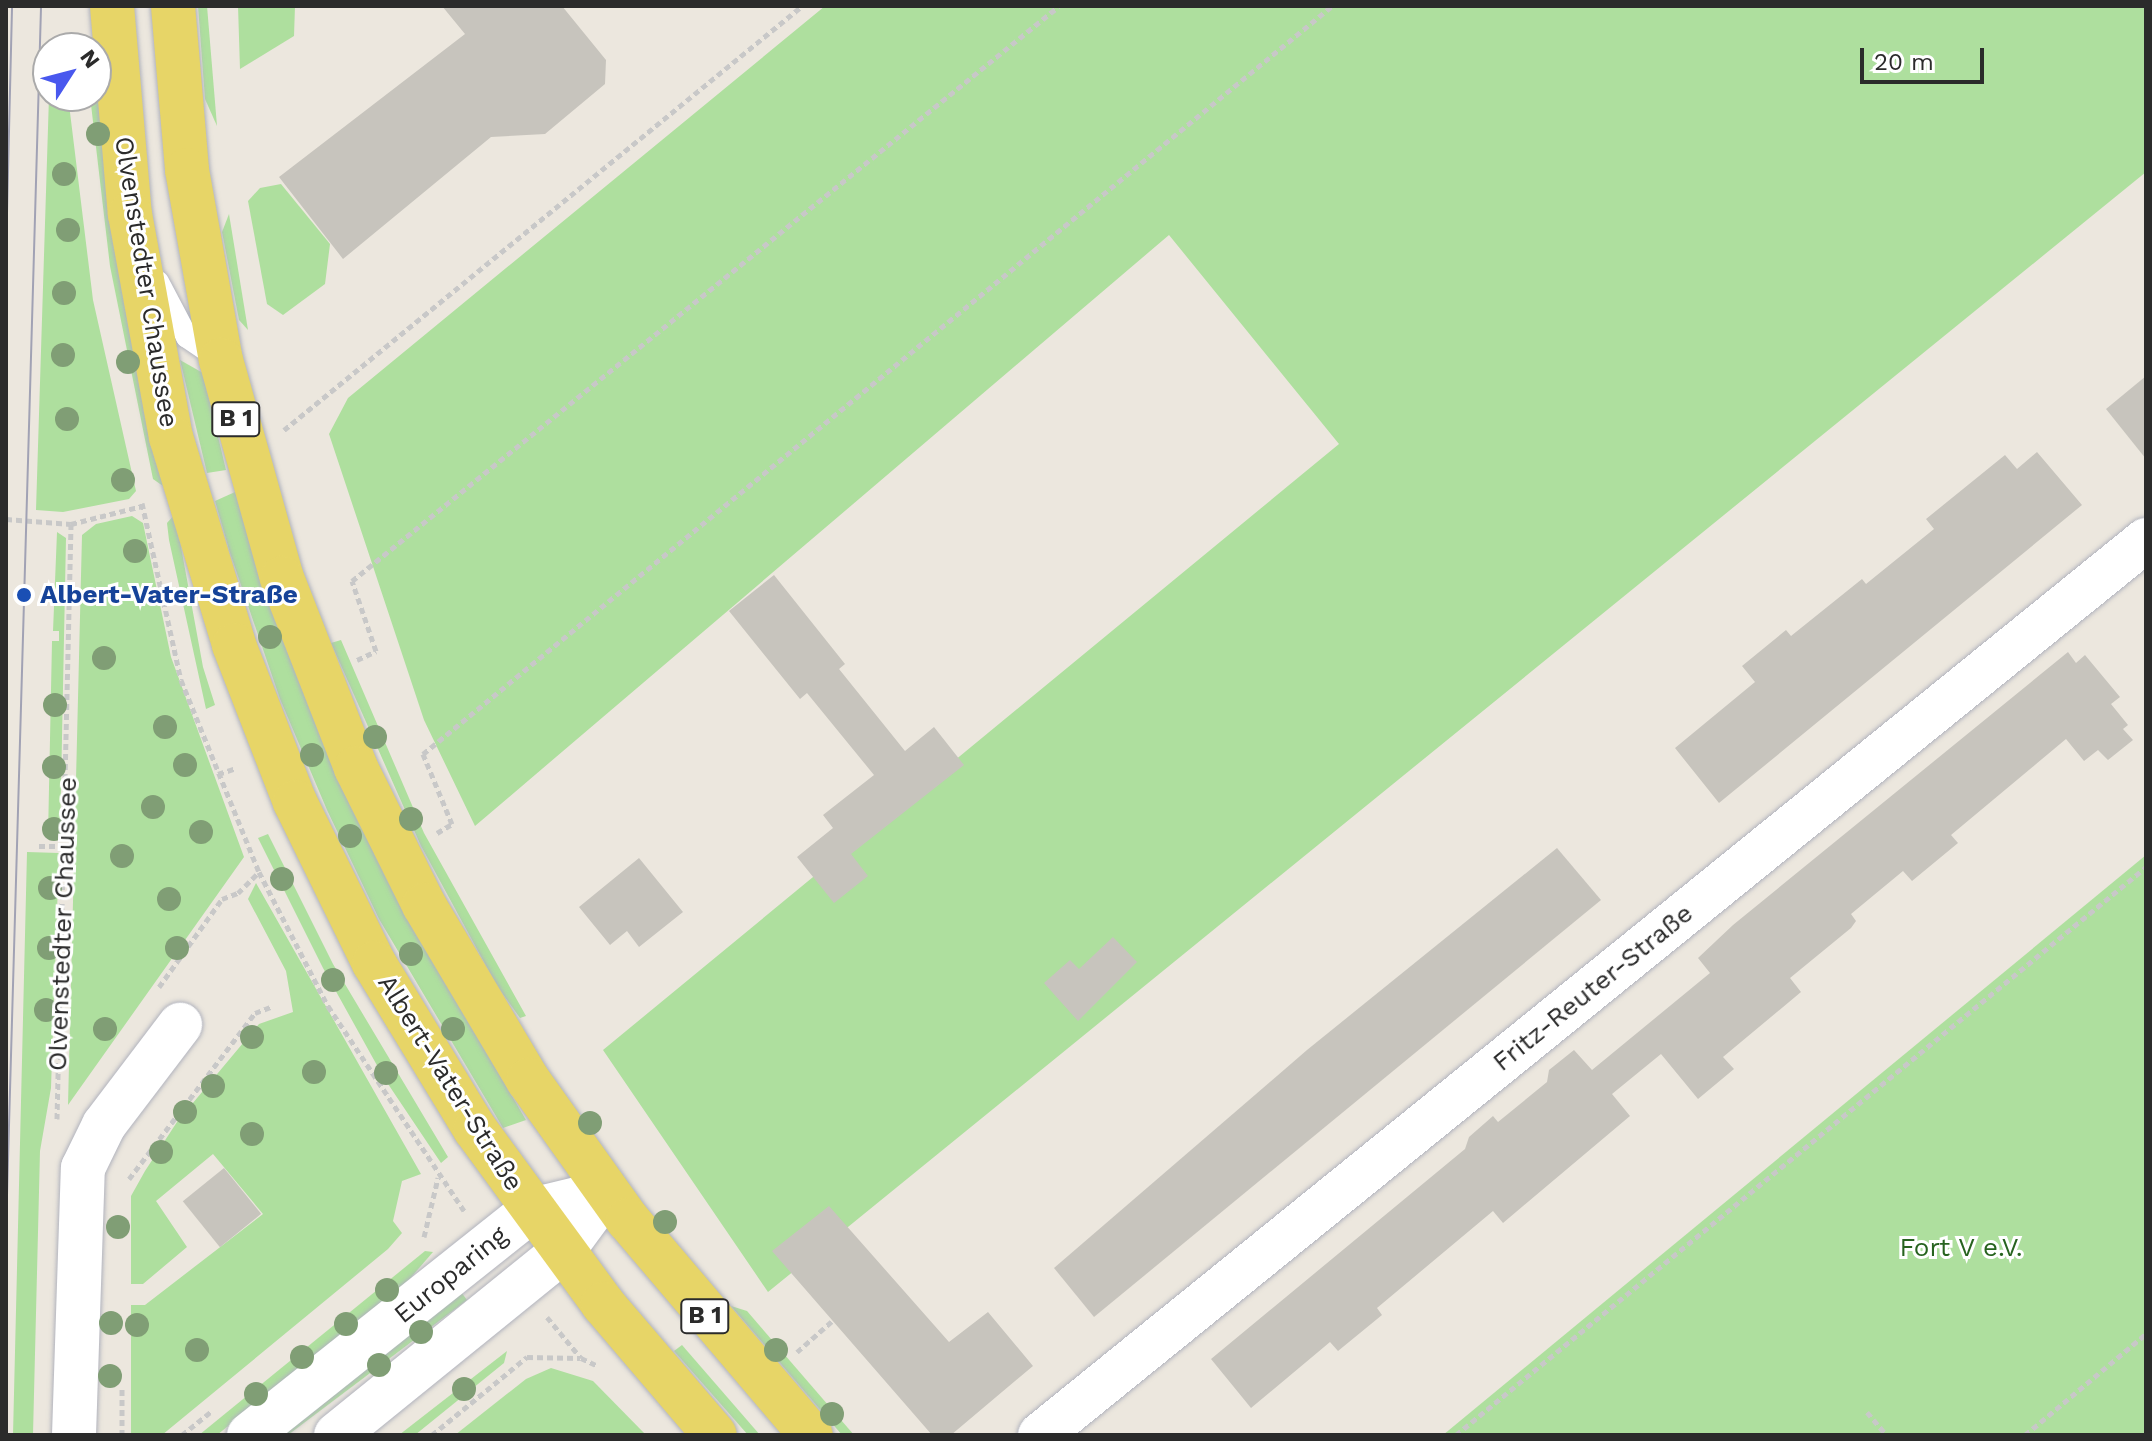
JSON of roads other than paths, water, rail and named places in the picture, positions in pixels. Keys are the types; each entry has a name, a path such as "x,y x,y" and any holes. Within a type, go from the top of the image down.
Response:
{"main road":[{"name":"Olvenstedter Chaussee","path":"112,6 130,214 171,437 234,645"},
{"name":"B 1","path":"173,6 187,170 221,360 282,578 339,729 377,812 472,991 606,1192 699,1309 811,1435"},
{"name":"Albert-Vater-Straße","path":"234,645 309,832 374,963 442,1079 562,1252 715,1435"}],"street":[{"name":"Fritz-Reuter-Straße","path":"1040,1435 2146,540"},
{"path":"74,1435 83,1168 104,1125 180,1025"},
{"name":"Europaring","path":"249,1435 532,1210 606,1192"},
{"name":"Europaring","path":"336,1435 562,1252 606,1192"}],"lane":[{"path":"130,214 177,323 194,345 221,360"}],"tram line":[{"path":"6,254 12,6"},
{"path":"6,1230 41,6"}],"place":[{"name":"Albert-Vater-Straße","path":"24,595"}],"park label":[{"name":"Fort V e.V.","path":"1961,1248"}]}
